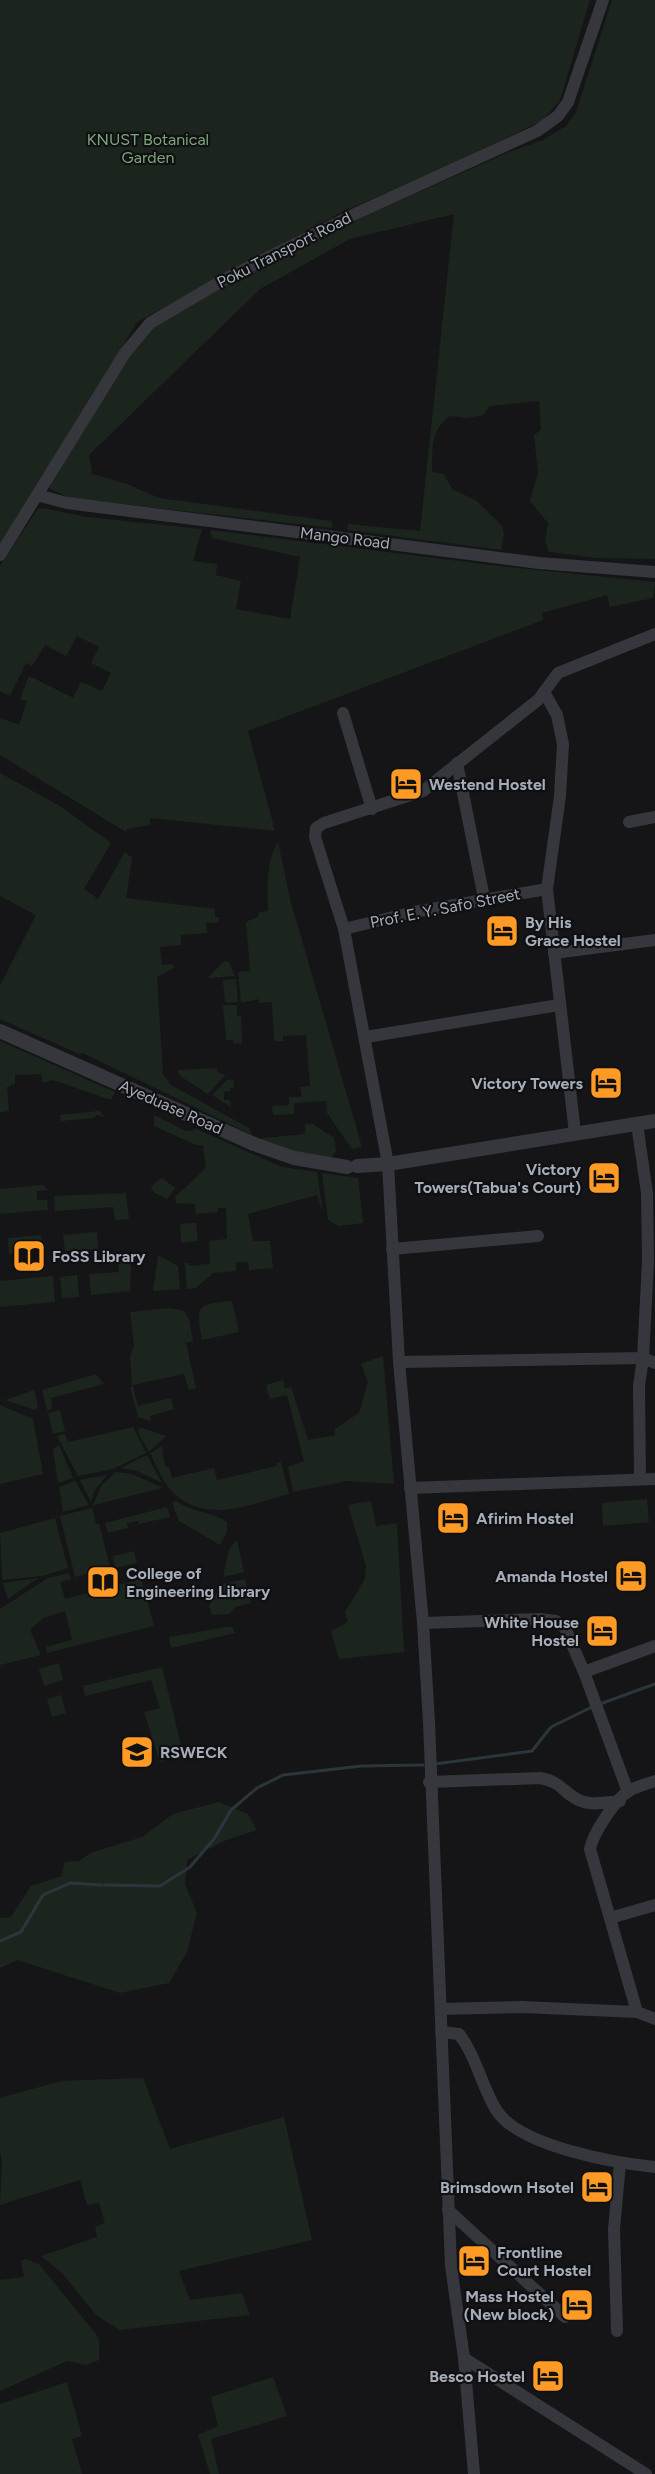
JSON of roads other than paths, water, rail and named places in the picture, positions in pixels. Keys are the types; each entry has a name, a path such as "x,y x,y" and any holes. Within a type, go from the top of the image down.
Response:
{"street":[{"name":"Poku Transport Road","path":"0,555 125,352 150,323 245,269 355,214 537,131 558,116 568,102 603,0"},
{"name":"Mango Road","path":"36,495 68,503 539,563 655,572"},
{"path":"474,2474 464,2358 451,2266 423,1623 399,1362 388,1164 344,928 315,837 316,828 324,823 423,791 538,700 564,669 655,634"},
{"path":"544,692 557,715 563,744 560,796 547,889 575,1133"},
{"path":"343,713 372,809"},
{"path":"457,763 484,898"},
{"path":"629,822 655,817"},
{"name":"Prof. E. Y. Safo Street","path":"344,928 484,898 547,889"},
{"path":"554,953 655,940"},
{"path":"366,1037 559,1005"},
{"name":"Ayeduase Road","path":"0,1030 254,1144 294,1158 352,1166 388,1164 655,1120"},
{"path":"637,1124 652,1260 649,1360 639,1386 640,1479"},
{"path":"392,1249 538,1236"},
{"path":"399,1362 649,1360"},
{"path":"410,1488 655,1479"},
{"path":"423,1623 556,1621 565,1628 584,1672 624,1796"},
{"path":"584,1672 655,1646"},
{"path":"429,1782 540,1778 555,1780 580,1801 590,1804 624,1796 655,1781"},
{"path":"624,1796 596,1832 590,1849 637,2012"},
{"path":"610,1918 655,1905"},
{"path":"441,2008 522,2007 637,2012 655,2019"},
{"path":"441,2032 459,2034 467,2045 496,2111 516,2127 578,2155 655,2167"},
{"path":"616,2331 614,2229 620,2163"},
{"path":"448,2210 565,2317"},
{"path":"464,2358 646,2474"}],"waterway":[{"path":"600,1704 655,1684"},
{"path":"435,1764 532,1751 551,1727 594,1706"},
{"path":"104,1885 160,1886 190,1867 214,1839 231,1810 257,1788 283,1775 362,1766 423,1765"},
{"path":"0,1941 21,1932 43,1895 70,1883 101,1885"}],"place":[{"name":"Westend Hostel","path":"406,784"},
{"name":"By His Grace Hostel","path":"502,931"},
{"name":"Victory Towers","path":"606,1083"},
{"name":"Victory Towers(Tabua's Court)","path":"604,1178"},
{"name":"FoSS Library","path":"29,1256"},
{"name":"Afirim Hostel","path":"453,1518"},
{"name":"Amanda Hostel","path":"631,1576"},
{"name":"College of Engineering Library","path":"103,1582"},
{"name":"White House Hostel","path":"602,1631"},
{"name":"RSWECK","path":"137,1752"},
{"name":"Brimsdown Hsotel","path":"597,2187"},
{"name":"Frontline Court Hostel","path":"474,2261"},
{"name":"Mass Hostel (New block)","path":"577,2305"},
{"name":"Besco Hostel","path":"548,2376"}],"park label":[{"name":"KNUST Botanical Garden","path":"148,148"}]}
